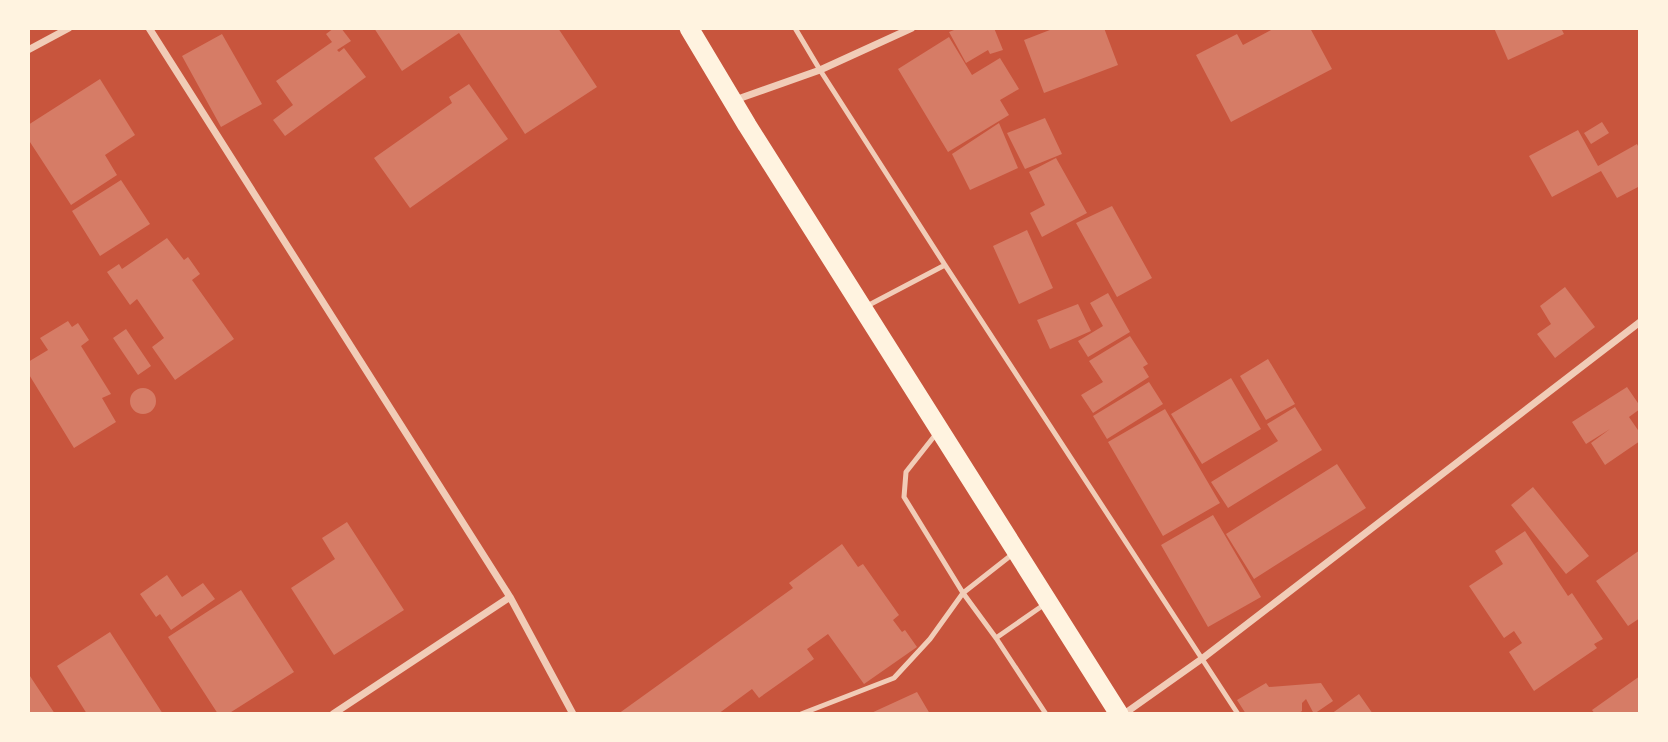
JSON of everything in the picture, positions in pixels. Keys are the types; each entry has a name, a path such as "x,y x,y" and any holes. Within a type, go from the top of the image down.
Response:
{"highway":[{"path":"689,28 1121,714"}],"street":[{"path":"28,50 69,28"},
{"path":"149,28 510,597 573,714"},
{"path":"733,101 820,70 912,28"},
{"path":"1121,714 1203,658 1640,322"},
{"path":"333,714 510,597"}],"lane":[{"path":"795,28 945,265 1238,714"},
{"path":"863,308 945,265"},
{"path":"940,430 906,472 904,497 963,593 1046,714"},
{"path":"801,714 894,678 930,639 963,593 1016,551"},
{"path":"996,638 1049,602"}],"building":[{"path":"334,28 341,28 351,41 337,50 339,52 344,48 366,77 285,136 273,120 293,105 276,81 332,42 326,34"},
{"path":"374,28 558,28 597,87 525,134 459,33 402,71"},
{"path":"959,28 994,28 1003,50 990,54 988,50 966,63 949,32"},
{"path":"1055,28 1104,28 1118,65 1044,93 1024,40"},
{"path":"1275,28 1310,28 1332,69 1231,122 1196,55 1237,34 1243,45"},
{"path":"1494,28 1561,28 1564,34 1508,60"},
{"path":"222,34 262,104 221,127 182,56"},
{"path":"949,37 972,75 1000,58 1019,89 1000,100 1009,115 948,152 898,69"},
{"path":"100,79 135,135 105,155 117,175 71,205 28,139 28,125"},
{"path":"469,84 508,139 410,208 374,158 452,103 449,97"},
{"path":"1045,118 1062,154 1025,169 1007,133"},
{"path":"1602,122 1609,133 1591,144 1584,133"},
{"path":"999,123 1018,168 970,190 952,154"},
{"path":"1578,130 1598,166 1637,144 1640,150 1640,186 1617,198 1601,171 1552,197 1529,156"},
{"path":"1056,158 1087,213 1042,237 1030,213 1045,205 1029,172"},
{"path":"121,180 150,224 100,256 72,211"},
{"path":"1112,206 1152,278 1117,297 1076,223"},
{"path":"1027,230 1053,288 1019,304 993,246"},
{"path":"167,238 184,260 188,257 200,274 192,280 234,339 175,380 152,347 164,338 137,299 130,305 107,272 119,264 122,269"},
{"path":"1565,287 1595,327 1555,358 1537,334 1551,324 1540,306"},
{"path":"1108,293 1130,332 1088,357 1078,341 1103,326 1090,303"},
{"path":"1078,304 1091,331 1050,349 1037,320"},
{"path":"68,321 72,327 78,323 89,340 81,346 111,394 102,398 116,422 74,448 28,373 28,362 48,350 40,338"},
{"path":"126,329 151,366 138,375 113,338"},
{"path":"1130,336 1148,364 1143,367 1149,377 1093,413 1081,395 1103,382 1089,361"},
{"path":"1268,359 1295,404 1266,420 1240,376"},
{"path":"1231,378 1261,429 1202,464 1171,414"},
{"path":"1149,382 1163,404 1107,439 1093,416"},
{"path":"1627,387 1640,406 1640,409 1629,417 1640,433 1640,441 1605,465 1591,443 1610,429 1586,444 1572,422"},
{"path":"143,388 152,392 156,401 152,410 143,414 134,410 130,401 134,392"},
{"path":"1295,407 1322,450 1228,508 1211,482 1278,441 1267,424"},
{"path":"1165,409 1220,503 1163,536 1108,442"},
{"path":"1337,464 1366,508 1254,579 1226,534"},
{"path":"1533,487 1589,556 1566,574 1511,505"},
{"path":"1213,515 1261,597 1208,627 1161,545"},
{"path":"347,522 404,610 334,655 291,588 335,559 322,538"},
{"path":"1525,531 1568,596 1572,593 1603,639 1594,644 1597,648 1534,691 1509,652 1522,643 1514,631 1504,638 1469,586 1503,564 1495,551"},
{"path":"842,544 858,567 863,564 899,615 893,620 902,632 905,630 917,647 864,684 828,634 807,649 814,659 759,698 752,689 718,714 618,714 793,588 789,583"},
{"path":"1640,550 1640,618 1628,626 1596,581"},
{"path":"167,575 182,597 203,583 215,599 171,630 160,614 156,617 140,594"},
{"path":"241,590 294,672 228,714 218,714 168,637"},
{"path":"110,632 163,714 87,714 57,666"},
{"path":"28,673 55,714 28,714"},
{"path":"1640,676 1640,714 1595,714 1592,710"},
{"path":"1266,683 1269,687 1321,683 1333,701 1314,714 1306,699 1302,703 1302,711 1298,714 1246,714 1237,700"},
{"path":"917,692 930,714 869,714"},
{"path":"1359,694 1373,714 1331,714"}]}
